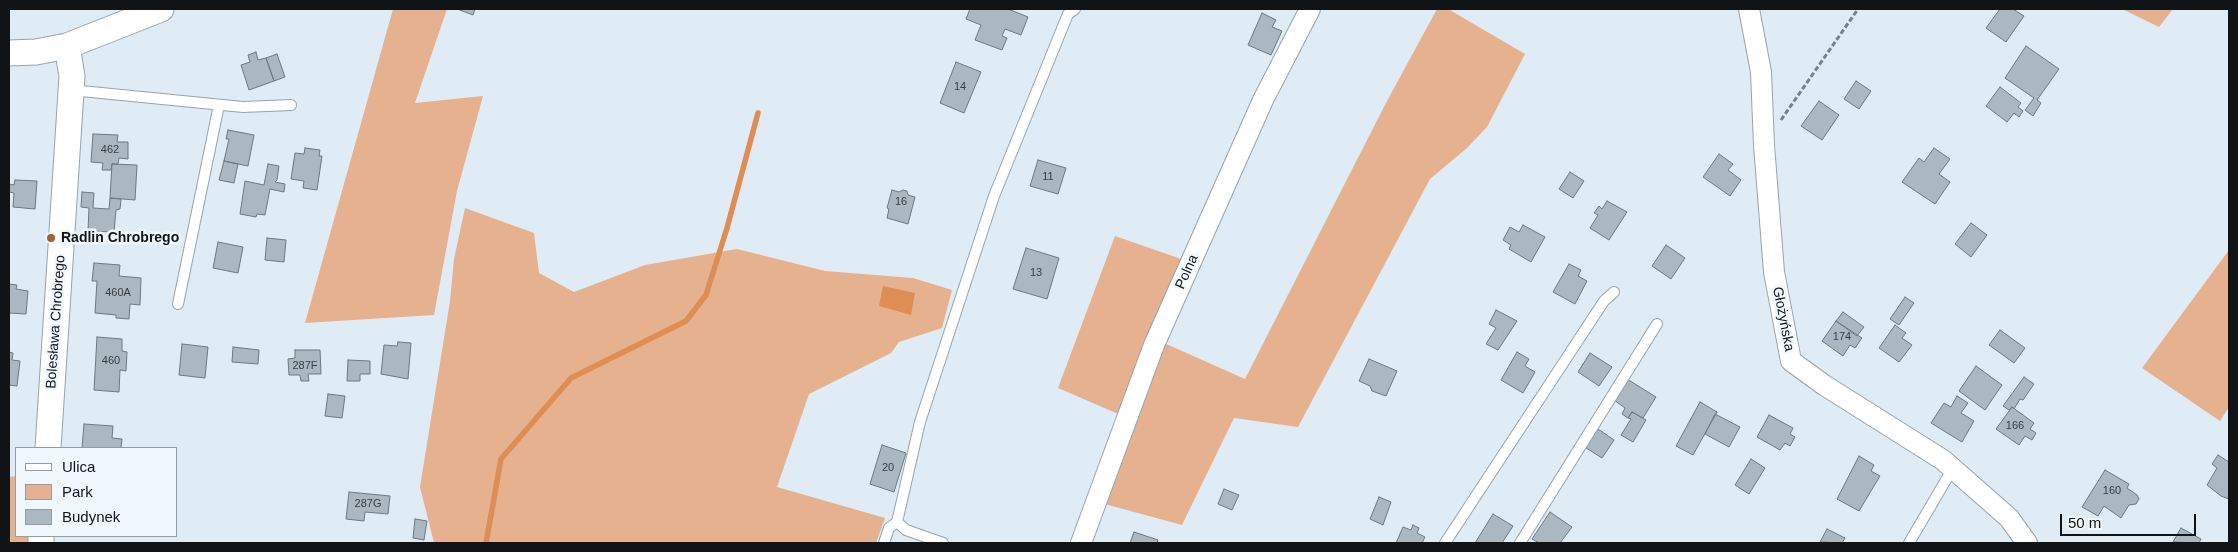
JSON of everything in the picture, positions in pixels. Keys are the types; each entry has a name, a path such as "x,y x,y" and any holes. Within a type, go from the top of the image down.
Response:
{"street":[{"path":"9,53 36,52 67,46 161,9"},
{"name":"Polna","path":"1082,543 1154,345 1263,100 1310,9"},
{"name":"Głożyńska","path":"1749,9 1761,72 1764,145 1774,272 1791,361 1824,385 1943,460 2010,518 2027,543"},
{"name":"Bolesława Chrobrego","path":"48,447 72,76 67,46"}],"lane":[{"path":"884,543 889,528 897,522 920,422 994,196 1068,14 1075,9"},
{"path":"71,90 243,107 291,105"},
{"path":"178,304 219,105"},
{"path":"1446,543 1604,301 1614,292"},
{"path":"1520,543 1657,324"},
{"path":"1909,543 1953,468"},
{"path":"897,522 906,530 943,543"}],"path":[{"path":"1764,145 1858,9"}],"green space":[{"path":"393,9 447,9 415,103 483,96 457,191 434,315 305,323"},
{"path":"1437,9 1448,9 1525,54 1487,127 1467,148 1430,179 1298,427 1234,418 1182,525 1101,503 1164,343 1245,379 1387,101"},
{"path":"2122,9 2173,9 2159,27"},
{"path":"465,208 534,233 539,273 574,292 645,265 737,249 825,271 913,278 952,290 942,328 899,342 891,353 809,394 777,487 885,518 876,543 434,543 420,487 450,301 454,259"},
{"path":"1115,236 1184,260 1123,416 1058,388"},
{"path":"2229,250 2229,407 2220,421 2142,368"},
{"path":"15,476 15,537 33,537 32,543 9,543 9,477"}],"shaded area":[{"path":"883,286 915,293 911,315 879,306"}],"building":[{"path":"457,9 475,9 473,15"},
{"path":"970,9 1008,9 1028,17 1021,35 1005,29 1002,36 1007,38 1002,50 975,40 981,25 966,19"},
{"path":"2000,9 2013,9 2024,16 2006,42 1986,28"},
{"path":"1262,13 1276,20 1272,27 1282,31 1271,55 1248,45"},
{"path":"2026,46 2059,69 2037,100 2041,103 2033,116 2025,110 2034,98 2005,78"},
{"path":"256,52 258,60 266,58 274,81 249,90 241,65 250,62 248,55"},
{"path":"277,54 285,77 274,81 266,58"},
{"path":"956,62 981,72 964,113 940,103"},
{"path":"1856,81 1871,91 1859,109 1844,99"},
{"path":"2000,87 2021,103 2018,107 2023,111 2019,117 2014,113 2007,122 1986,106"},
{"path":"1819,101 1839,115 1822,140 1801,126"},
{"path":"228,130 254,135 248,166 224,161 229,139 226,139"},
{"path":"93,134 118,135 117,142 128,142 128,159 119,158 118,164 112,164 111,170 102,170 103,163 91,162"},
{"path":"305,148 320,150 319,156 322,156 317,190 303,188 304,181 291,179 295,153 304,154"},
{"path":"1934,148 1950,159 1939,174 1950,182 1935,204 1902,182 1919,158 1924,162"},
{"path":"1719,154 1733,164 1728,170 1741,180 1730,196 1703,177"},
{"path":"1038,160 1066,168 1058,194 1030,186"},
{"path":"224,161 238,164 234,183 219,180"},
{"path":"112,164 137,165 135,200 110,198"},
{"path":"268,164 279,166 275,182 285,184 284,192 270,189 265,215 257,214 256,217 240,214 245,181 264,185"},
{"path":"1570,172 1584,181 1573,198 1559,189"},
{"path":"15,180 37,181 35,209 13,207 14,193 9,192 9,184 14,185"},
{"path":"892,190 899,192 907,191 908,195 915,197 908,224 887,218 889,209 887,208"},
{"path":"82,192 94,193 93,208 109,209 110,198 121,199 120,209 116,210 114,232 88,231 89,208 81,207"},
{"path":"1607,201 1627,212 1609,240 1590,228 1598,215 1594,213 1599,206 1602,209"},
{"path":"1971,223 1987,235 1971,257 1955,244"},
{"path":"1523,225 1545,237 1531,262 1509,249 1511,245 1503,240 1510,227 1519,232"},
{"path":"267,238 286,240 284,262 265,260"},
{"path":"218,242 243,247 238,273 213,268"},
{"path":"1666,245 1685,258 1671,279 1652,266"},
{"path":"1026,248 1059,258 1047,299 1013,289"},
{"path":"94,263 120,265 119,276 141,278 140,305 130,304 129,319 116,318 116,315 95,313 97,281 92,281"},
{"path":"1569,264 1581,270 1578,276 1587,281 1575,304 1553,292"},
{"path":"9,284 17,285 16,289 28,291 26,314 9,313"},
{"path":"1905,297 1914,303 1899,325 1890,319"},
{"path":"1496,310 1517,321 1498,350 1486,344 1496,328 1489,324"},
{"path":"1843,312 1864,327 1857,336 1836,321"},
{"path":"1836,321 1862,338 1855,348 1850,345 1843,356 1822,341"},
{"path":"1895,325 1906,333 1902,338 1912,345 1899,362 1879,348"},
{"path":"2000,330 2025,348 2014,363 1989,345"},
{"path":"97,337 122,339 122,351 127,352 126,371 120,370 119,392 94,390"},
{"path":"398,342 411,343 408,379 381,374 384,345 397,346"},
{"path":"182,344 208,347 205,378 179,375"},
{"path":"233,347 259,350 258,364 232,362"},
{"path":"295,350 320,350 321,374 308,374 309,381 301,381 300,375 289,375 288,359 295,358"},
{"path":"9,352 13,353 12,360 20,361 17,386 9,385"},
{"path":"1517,352 1529,359 1525,366 1535,372 1523,393 1501,380"},
{"path":"1590,353 1612,367 1599,386 1578,372"},
{"path":"1369,359 1397,371 1386,396 1372,391 1370,386 1359,381"},
{"path":"348,360 370,361 370,374 360,374 360,381 347,381"},
{"path":"1976,366 2002,385 1985,410 1959,391"},
{"path":"2024,377 2034,384 2023,400 2020,399 2014,409 2012,407 2009,410 2003,406"},
{"path":"1627,379 1656,397 1643,418 1632,412 1628,418 1622,414 1625,408 1614,400"},
{"path":"328,394 345,396 342,418 325,416"},
{"path":"1957,396 1968,403 1961,413 1974,421 1962,442 1931,423 1944,403 1951,407"},
{"path":"1700,402 1717,412 1693,455 1676,446"},
{"path":"2012,407 2034,423 2030,429 2036,433 2032,440 2025,436 2019,445 1996,429"},
{"path":"1632,412 1646,420 1633,442 1621,435 1631,419 1628,418"},
{"path":"1715,414 1740,427 1729,447 1705,434"},
{"path":"1769,415 1793,428 1790,434 1795,437 1790,446 1785,443 1780,450 1757,437"},
{"path":"84,424 113,426 112,438 122,439 121,447 82,447"},
{"path":"1595,427 1614,440 1602,458 1583,446"},
{"path":"882,445 906,453 894,492 870,484"},
{"path":"2218,455 2229,462 2229,499 2221,496 2207,485 2217,468 2212,464"},
{"path":"1859,456 1874,465 1871,471 1880,476 1859,511 1837,499"},
{"path":"1751,459 1765,468 1749,494 1735,485"},
{"path":"2105,470 2129,484 2127,488 2137,495 2139,499 2136,504 2129,505 2121,518 2104,506 2098,516 2082,507"},
{"path":"1224,489 1239,495 1232,510 1218,504"},
{"path":"349,492 390,496 388,514 365,512 364,521 346,519"},
{"path":"1379,497 1391,502 1383,525 1370,519"},
{"path":"1550,512 1572,527 1560,543 1539,543 1532,539"},
{"path":"1493,514 1513,526 1502,543 1475,543"},
{"path":"415,519 427,521 424,540 413,538"},
{"path":"1413,525 1419,528 1417,533 1425,537 1422,543 1396,543 1403,527 1411,530"},
{"path":"2181,528 2201,539 2199,543 2173,542"},
{"path":"1827,529 1845,538 1842,543 1820,542"},
{"path":"1134,532 1158,540 1157,543 1130,543"}],"waterway":[{"path":"486,543 501,459 571,378 686,321 706,295 727,228 758,113"}],"place":[{"name":"Radlin Chrobrego","path":"51,238"}]}
